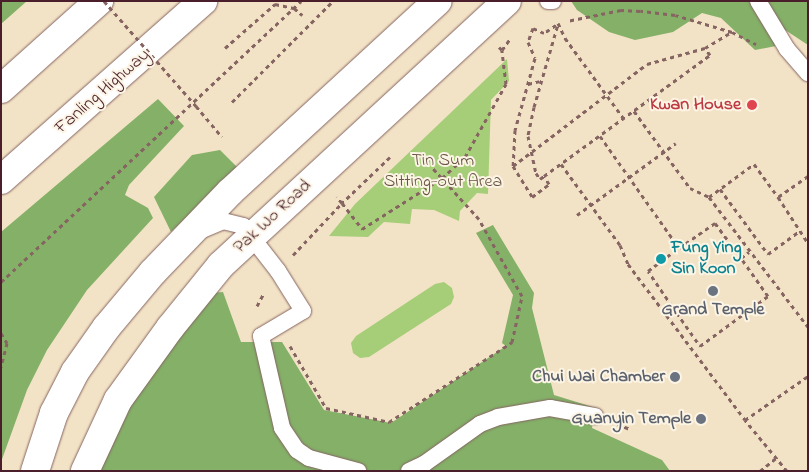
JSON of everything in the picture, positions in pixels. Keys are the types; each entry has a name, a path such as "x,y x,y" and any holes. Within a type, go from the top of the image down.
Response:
{"main road":[{"path":"1,89 99,1"},
{"name":"Fanling Highway","path":"1,180 203,1"},
{"path":"35,471 54,413 76,372 106,328 185,239 230,192 438,1"},
{"name":"Pak Wo Road","path":"85,471 118,400 209,280 253,236 507,1"}],"lane":[{"path":"758,1 786,49 808,73"},
{"path":"185,239 223,221 243,226 253,236 303,311 261,336 276,409 287,438 309,458 358,471"},
{"path":"409,471 424,464 480,424 498,417 550,408 595,416"}],"path":[{"path":"104,1 222,137"},
{"path":"1,282 301,1"},
{"path":"232,102 333,1"},
{"path":"225,48 274,4 294,8 302,16"},
{"path":"513,166 606,94 656,60 705,48 732,32 675,15 640,11 613,12 558,24 544,33 533,28 528,42 535,58 515,130 513,166 532,196 549,184 544,176"},
{"path":"558,24 540,81 528,136 536,173 540,179 710,55 705,48"},
{"path":"565,38 624,119"},
{"path":"390,157 342,203 362,229 442,178 465,157 506,84 502,50"},
{"path":"528,84 540,81"},
{"path":"634,111 690,188 709,197 808,327"},
{"path":"600,136 679,248"},
{"path":"577,215 676,143"},
{"path":"561,164 664,312 745,420 787,471"},
{"path":"709,197 754,164 808,244"},
{"path":"256,306 278,326 326,408 389,422 512,342 522,296 479,219 431,166"},
{"path":"778,197 808,176"},
{"path":"720,189 768,254 800,231"},
{"path":"715,223 768,296 700,346 648,271 679,248 715,223"},
{"path":"741,258 749,252"},
{"path":"664,312 672,306"},
{"path":"1,333 7,343 1,367"},
{"path":"745,420 808,376"},
{"path":"760,471 776,458"}],"green space":[{"path":"1,1 27,1 1,24"},
{"path":"571,1 808,1 808,45 770,20 781,45 755,50 721,18 702,13 673,32 635,40 609,32 577,10"},
{"name":"Tin Sum Sitting-out Area","path":"507,59 509,81 491,100 488,194 477,193 460,211 459,221 434,210 412,209 410,224 384,222 368,237 329,236 355,204"},
{"path":"158,99 184,126 129,185 125,195 148,208 153,218 87,290 47,350 27,390 1,462 1,232"},
{"path":"220,150 238,168 171,232 154,197 192,155"},
{"path":"493,225 534,293 532,308 554,395 596,408 592,428 662,460 670,471 97,471 112,429 198,294 223,292 241,342 282,342 324,410 391,423 506,346 502,343 513,295 476,233"},
{"path":"444,282 452,288 454,297 451,304 369,357 360,358 353,353 351,343 356,336 435,284"}],"place":[{"name":"Kwan House","path":"752,105"},
{"name":"Fung Ying Sin Koon","path":"661,259"},
{"name":"Grand Temple","path":"713,291"},
{"name":"Chui Wai Chamber","path":"675,377"},
{"name":"Guanyin Temple","path":"701,419"}]}
